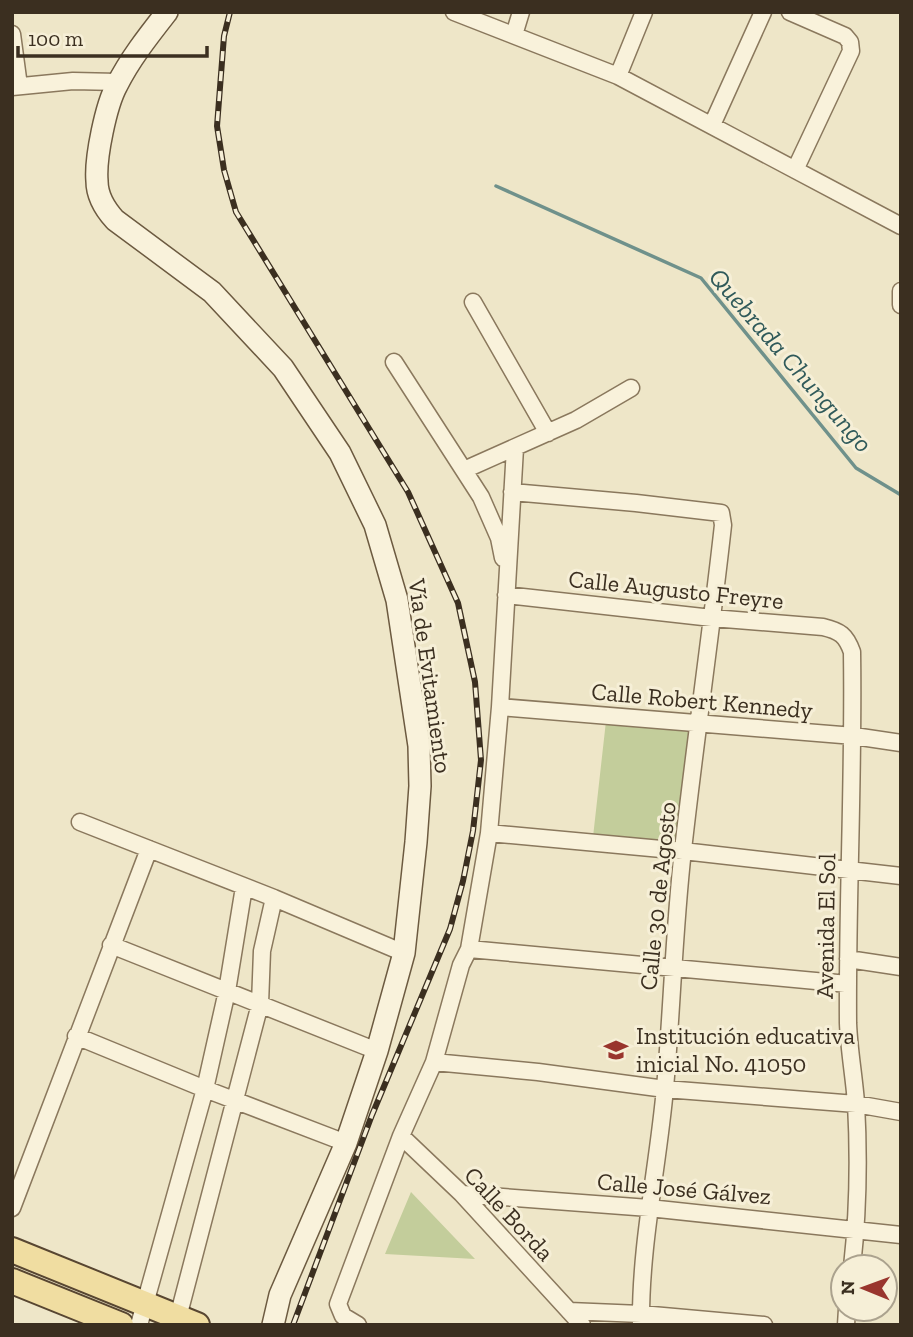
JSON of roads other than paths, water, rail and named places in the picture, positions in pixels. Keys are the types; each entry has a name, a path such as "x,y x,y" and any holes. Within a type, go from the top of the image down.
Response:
{"main road":[{"name":"Vía de Evitamiento","path":"167,12 118,82 102,133 97,181 106,209 115,220 212,292 283,368 341,453 375,525 397,600 419,746 420,786 416,842 404,953 377,1051 346,1143 280,1295 273,1325"},
{"path":"12,1250 143,1314 184,1322"},
{"path":"12,1281 121,1325"}],"street":[{"path":"454,12 618,76 901,226"},
{"path":"514,35 521,12"},
{"path":"618,76 643,12"},
{"path":"712,125 763,12"},
{"path":"790,12 845,36 850,42 851,51 796,170"},
{"path":"12,34 16,87 73,80 118,82"},
{"path":"901,291 901,305"},
{"path":"473,302 548,433"},
{"path":"394,362 481,497 499,538 506,595"},
{"path":"464,470 548,433 631,388"},
{"path":"358,1325 343,1316 338,1304 401,1136 434,1062 461,965 469,949 489,833 500,707 515,448"},
{"name":"Calle 30 de Agosto","path":"512,492 721,513 723,525 682,851 665,1089 649,1208 641,1319"},
{"name":"Calle Augusto Freyre","path":"506,595 712,618 823,627 840,631"},
{"name":"Avenida El Sol","path":"840,631 848,639 852,652 854,736 848,959 848,1028 856,1104 856,1229 853,1253"},
{"name":"Calle Robert Kennedy","path":"500,707 854,736 901,743"},
{"path":"80,822 274,898 404,953"},
{"path":"489,833 682,851 901,876"},
{"path":"12,1208 149,849"},
{"path":"143,1314 205,1089 227,990 244,887"},
{"path":"184,1322 233,1099 260,1004 262,951 274,898"},
{"path":"111,945 377,1051"},
{"path":"469,949 848,984"},
{"path":"848,959 901,967"},
{"path":"76,1036 346,1143"},
{"path":"434,1062 538,1072 665,1089 856,1104 901,1112"},
{"name":"Calle Borda","path":"401,1136 462,1194 582,1325"},
{"name":"Calle José Gálvez","path":"462,1194 649,1208 901,1235"},
{"path":"569,1311 641,1319 764,1325"}],"waterway":[{"name":"Quebrada Chungungo","path":"496,186 701,278 856,468 901,495"}],"railway":[{"path":"230,12 224,36 217,126 224,170 236,212 408,492 458,603 475,682 481,760 473,831 450,929 372,1115 293,1325"}],"place":[{"name":"Institución educativa inicial No. 41050","path":"616,1050"}]}
